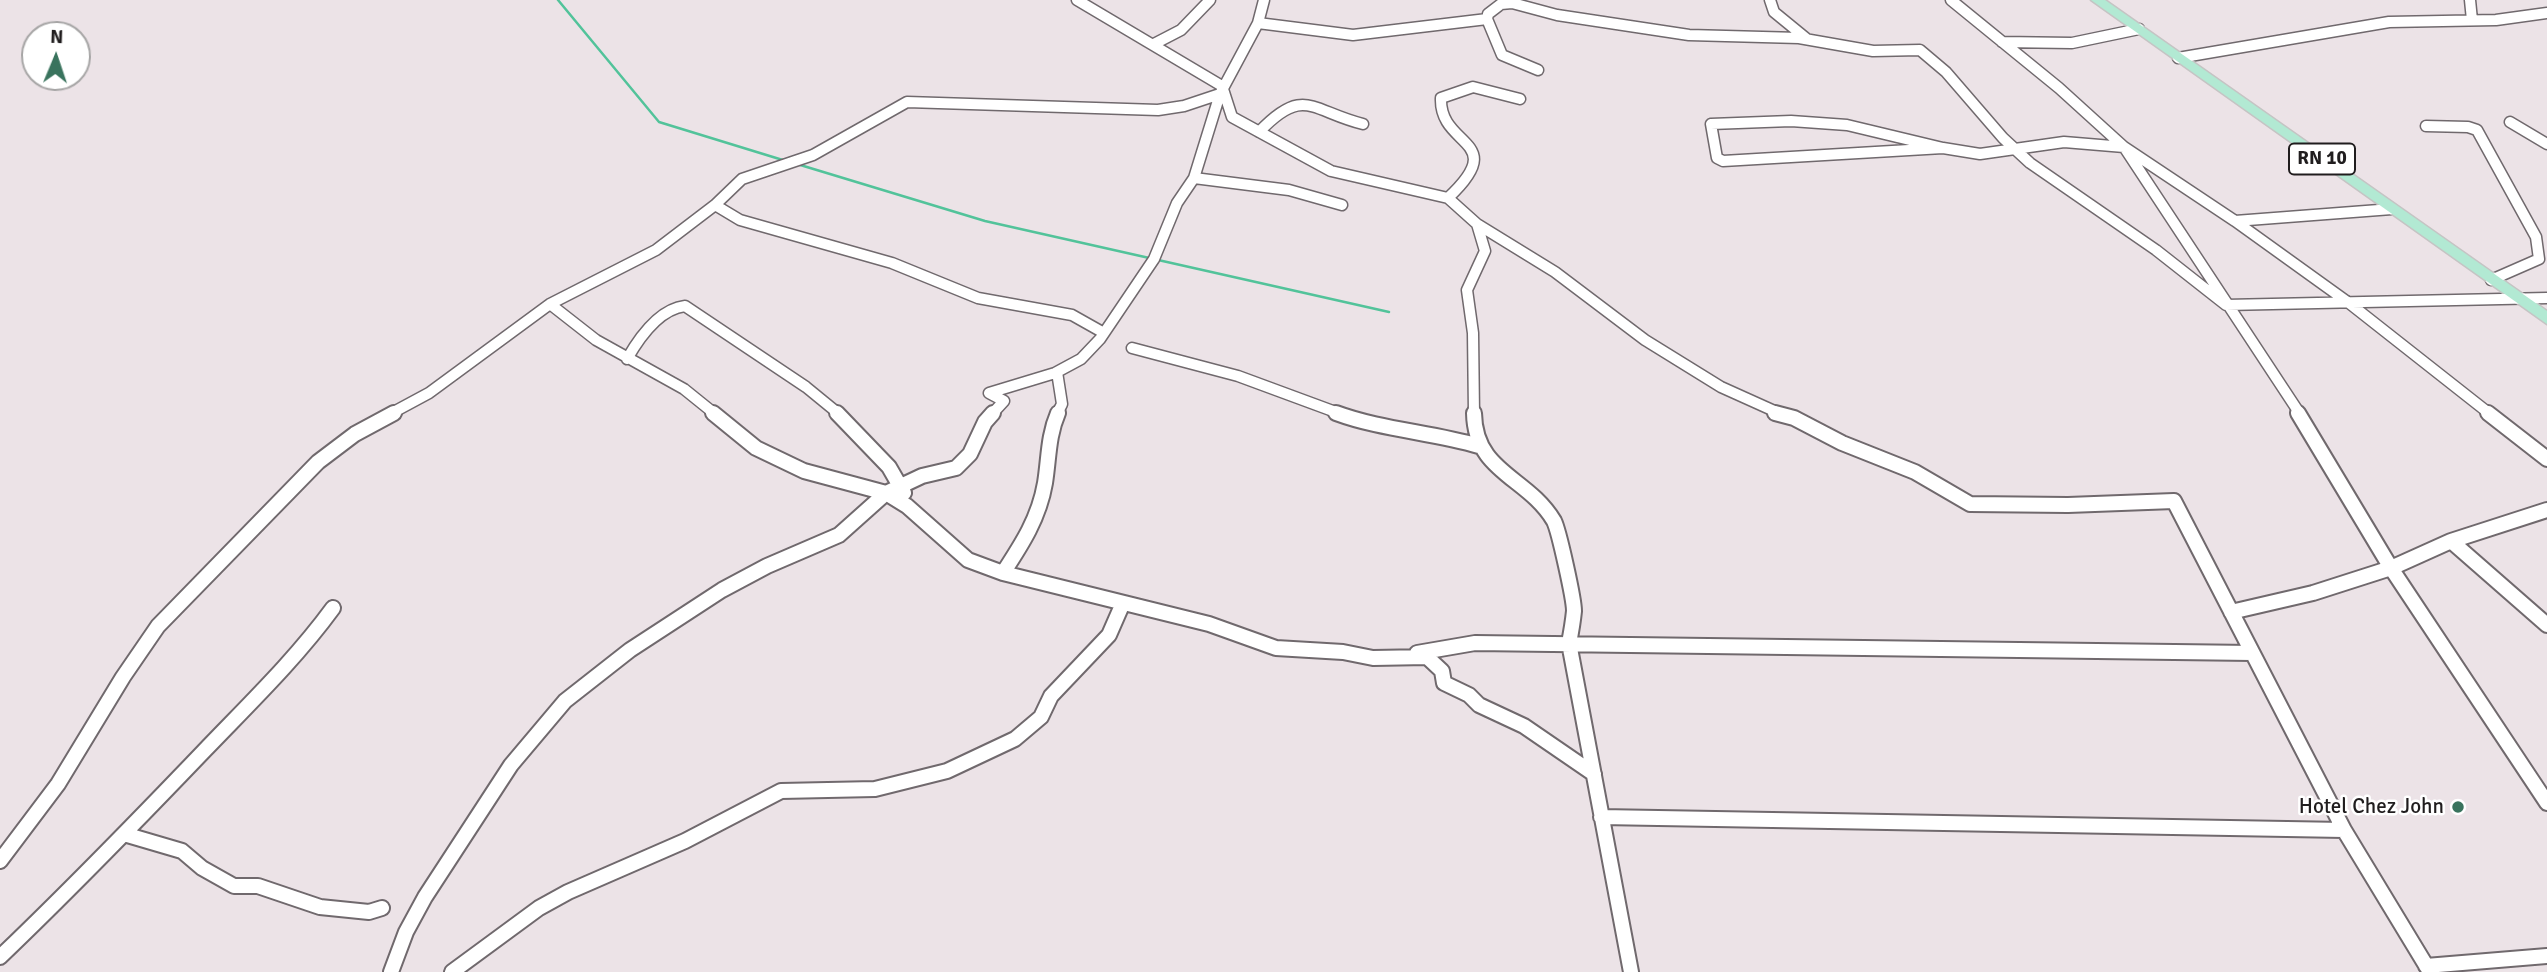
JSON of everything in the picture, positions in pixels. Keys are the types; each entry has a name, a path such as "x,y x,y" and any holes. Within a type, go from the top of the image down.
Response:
{"main road":[{"name":"RN 10","path":"2097,0 2547,319"}],"street":[{"path":"1077,0 1154,44 1221,90 1232,117 1331,171 1448,198 1477,224 1547,267 1645,340 1721,387 1773,412 1794,418 1842,443 1915,472 1970,504 2068,505 2174,501 2344,830 2428,969 2547,956"},
{"path":"1154,44 1181,30 1210,0"},
{"path":"391,972 406,932 425,897 511,765 565,701 630,650 700,603 766,566 839,535 886,493 922,476 956,468 970,454 985,422 1004,401 989,393 1057,372 1082,359 1104,333 1152,262 1177,203 1194,178 1221,90 1258,23 1264,0"},
{"path":"1770,0 1774,12 1772,37"},
{"path":"1951,0 2059,88 2124,147 2235,220 2349,303 2547,459"},
{"path":"2470,0 2472,20"},
{"path":"1538,70 1502,55 1487,19 1488,14 1501,4 1512,3 1557,15 1689,35 1807,40 1872,51 1920,50 1953,81 2016,152 2092,208 2178,265 2226,305 2547,298"},
{"path":"1774,12 1807,40"},
{"path":"2178,58 2389,22 2509,19 2547,13"},
{"path":"1258,23 1353,35 1487,19"},
{"path":"2002,42 2072,43 2140,29"},
{"path":"1448,198 1464,184 1474,166 1475,155 1473,149 1443,115 1439,105 1441,98 1474,87 1520,99"},
{"path":"0,861 58,784 123,677 158,626 318,462 355,434 429,393 550,304 656,250 715,205 742,179 813,155 907,102 1158,110 1184,106 1221,90"},
{"path":"1259,132 1271,117 1287,107 1303,102 1348,121 1363,124"},
{"path":"1943,148 1869,150 1828,156 1723,161 1717,158 1711,124 1777,121 1853,126 1970,153 2016,152 2044,144 2069,142 2124,147"},
{"path":"2510,121 2547,144"},
{"path":"2426,126 2468,127 2477,130 2536,237 2539,259 2491,280"},
{"path":"2124,147 2226,305 2285,390 2391,568 2547,803"},
{"path":"1194,178 1289,190 1342,205"},
{"path":"715,205 740,220 892,263 978,298 1072,316 1104,333"},
{"path":"2235,220 2392,209"},
{"path":"1477,224 1485,251 1467,290 1473,333 1474,424 1479,446 1488,459 1535,498 1555,523 1574,609 1569,643 1630,972"},
{"path":"550,304 596,340 684,389 747,441 767,453 804,471 886,493 907,506 968,560 1003,572 1209,624 1276,648 1343,652 1373,658 1427,657 1442,671 1444,683 1469,695 1479,705 1497,711 1533,732 1594,774"},
{"path":"627,359 638,342 667,312 677,305 685,306 822,400 876,451 903,487 907,506"},
{"path":"1132,348 1238,376 1364,423 1448,437 1479,446"},
{"path":"1003,572 1035,523 1045,484 1050,431 1062,404 1057,372"},
{"path":"2231,612 2313,593 2391,568 2451,541 2547,510"},
{"path":"2451,541 2547,625"},
{"path":"452,972 538,908 568,892 685,841 781,791 875,789 947,771 1015,739 1041,717 1051,696 1109,635 1123,603"},
{"path":"0,957 124,834 261,691 315,633 332,608"},
{"path":"1373,658 1466,644 1569,643 2252,653"},
{"path":"1601,817 2344,830"},
{"path":"124,834 182,851 202,868 234,886 258,887 320,907 369,912 382,908"},
{"path":"0,875 13,846"}],"waterway":[{"path":"558,0 659,122 786,161"},
{"path":"797,164 985,221 1389,312"}],"place":[{"name":"Hotel Chez John","path":"2458,807"}]}
